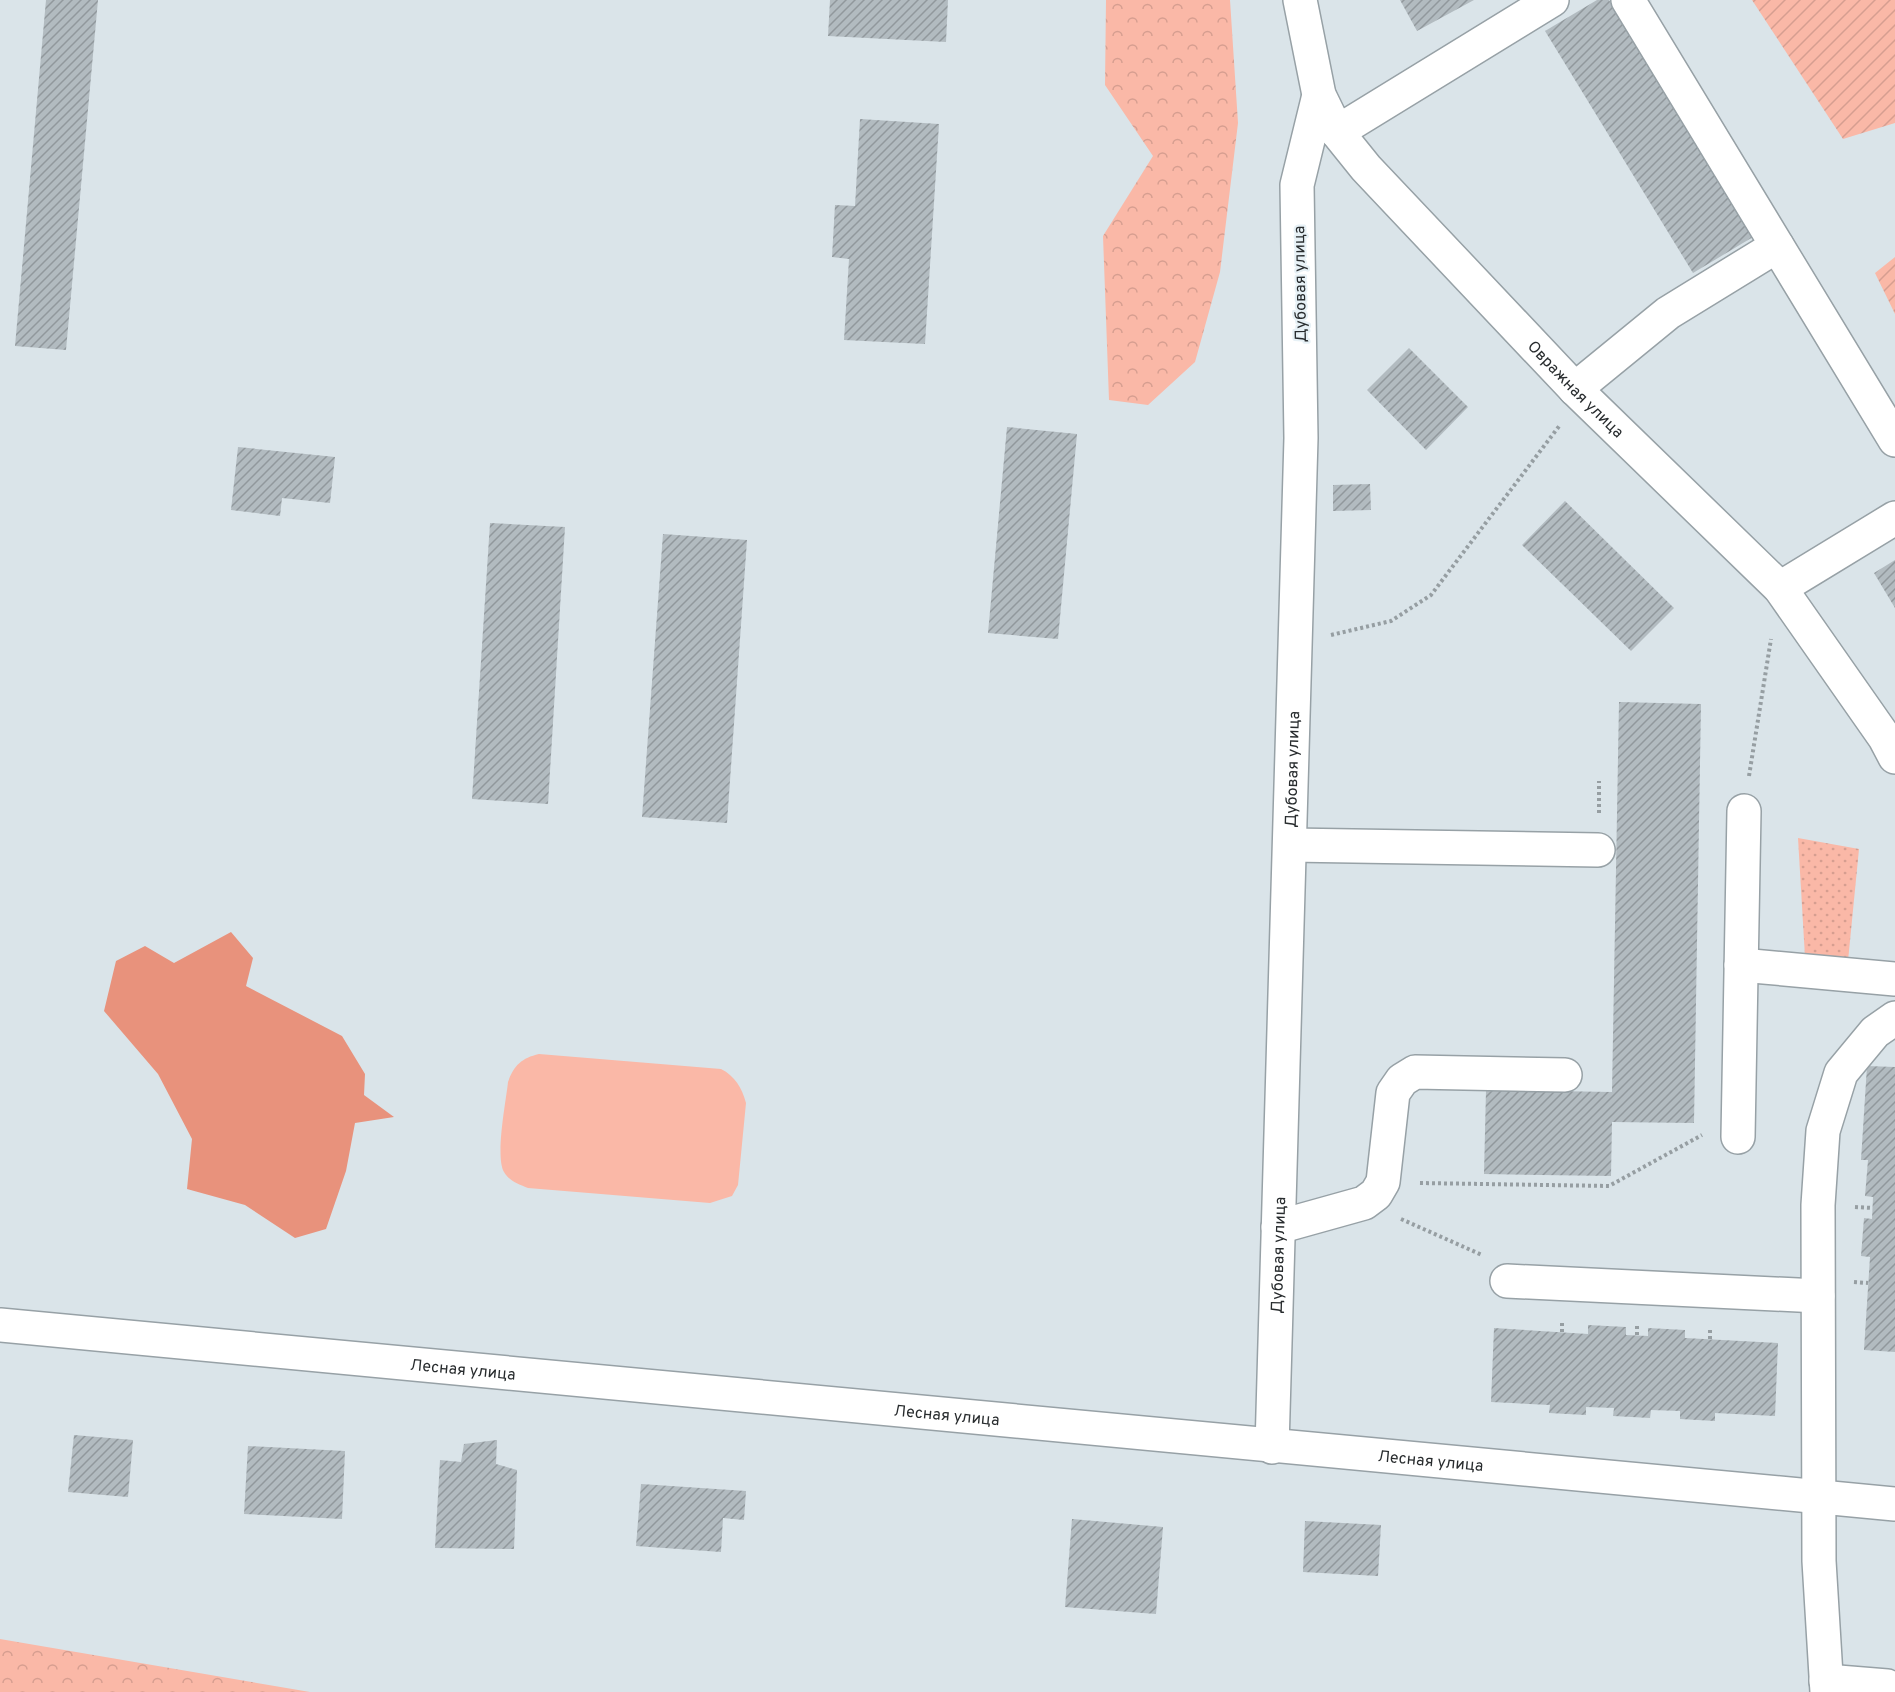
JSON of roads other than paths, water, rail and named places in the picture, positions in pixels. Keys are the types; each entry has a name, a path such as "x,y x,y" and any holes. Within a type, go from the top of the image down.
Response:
{"street":[{"name":"Овражная улица","path":"1300,0 1319,95 1337,132 1366,168 1575,389 1779,588 1886,738 1895,757"},
{"path":"1337,132 1552,0"},
{"path":"1628,0 1895,440"},
{"name":"Дубовая улица","path":"1272,1447 1302,438 1297,185 1319,95"},
{"path":"1575,389 1668,313 1777,246"},
{"path":"1779,588 1895,518"},
{"path":"1723,1135 1741,965 1744,811"},
{"path":"1290,845 1598,850"},
{"path":"1741,965 1895,979"},
{"path":"1887,1686 1827,1687 1819,1561 1818,1205 1823,1131 1841,1073 1875,1032 1895,1018"},
{"path":"1278,1227 1374,1193 1393,1093 1402,1080 1415,1072 1565,1075"},
{"path":"1507,1281 1818,1296"},
{"name":"Лесная улица","path":"0,1325 1272,1447 1895,1504"}]}
